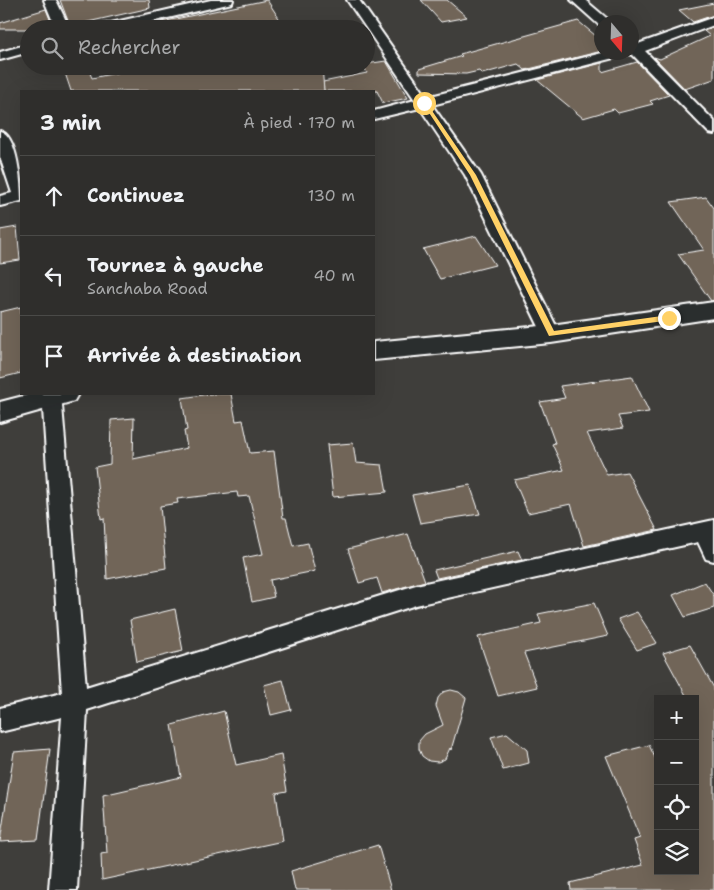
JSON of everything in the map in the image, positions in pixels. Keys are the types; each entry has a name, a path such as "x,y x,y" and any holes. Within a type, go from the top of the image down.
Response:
{"street":[{"path":"50,0 59,20"},
{"path":"141,20 227,0"},
{"path":"353,0 367,20"},
{"path":"577,0 595,15"},
{"path":"639,47 714,21"},
{"path":"375,32 473,175 551,334"},
{"path":"0,56 20,50"},
{"path":"639,58 714,130"},
{"path":"375,115 594,59"},
{"path":"0,135 20,193"},
{"path":"0,201 20,196"},
{"path":"375,351 551,334 714,310"},
{"path":"0,412 56,395 75,702 63,890"},
{"path":"0,720 75,702 416,595 708,530 714,552"}],"building":[{"path":"60,0 149,0 150,8 97,20 68,20"},
{"path":"267,0 280,20 171,20"},
{"path":"421,0 447,0 467,17 441,22"},
{"path":"714,3 714,15 693,22 679,10"},
{"path":"46,9 50,20 20,20 20,29 0,29 0,23"},
{"path":"578,21 594,34 594,53 525,70 518,64 482,74 479,71 466,74 419,73 419,69 462,56 460,54"},
{"path":"714,27 714,79 685,89 654,57 660,59 710,36 704,31"},
{"path":"386,61 408,98 383,103 375,90 324,90 323,82 357,75 375,75 375,63"},
{"path":"637,62 669,95 650,101 653,104 618,113 614,109 583,118 537,80 602,63 602,72"},
{"path":"66,75 91,75 92,78 106,75 323,75 324,90 71,90"},
{"path":"706,197 714,208 714,300 711,301 678,254 704,250 671,202"},
{"path":"17,227 20,260 0,263 0,230"},
{"path":"476,236 495,265 440,279 423,249"},
{"path":"20,307 20,373 0,378 0,312"},
{"path":"632,376 649,412 618,416 623,428 587,433 607,475 627,472 657,530 584,546 571,504 528,513 514,480 564,470 552,444 555,443 540,402 565,398 560,386"},
{"path":"203,395 231,395 236,421 243,420 250,453 274,451 283,518 286,518 293,546 308,543 315,571 270,580 274,597 252,602 243,558 263,554 249,496 238,497 237,492 177,499 178,503 160,506 166,568 107,579 104,518 101,519 95,467 110,464 111,420 134,418 133,459 187,448 184,431 187,430 182,398"},
{"path":"353,443 356,463 382,465 387,492 333,497 327,445"},
{"path":"470,485 480,514 420,523 412,495"},
{"path":"408,534 425,581 382,593 377,578 359,583 348,549"},
{"path":"518,551 522,560 437,578 434,570"},
{"path":"705,582 714,596 714,608 685,617 673,595"},
{"path":"594,603 608,636 524,653 537,687 498,696 478,637 541,623 538,614"},
{"path":"175,609 183,651 137,662 130,620"},
{"path":"637,612 657,643 637,650 618,619"},
{"path":"690,645 714,688 714,890 571,890 570,883 643,865 634,840 640,838 606,756 649,745 654,756 654,875 699,875 699,695 686,695 663,653"},
{"path":"283,680 291,710 271,715 264,685"},
{"path":"451,690 459,692 466,698 451,750 450,748 445,759 438,762 429,761 422,756 419,749 419,741 425,734 443,725 436,706 438,698 443,692"},
{"path":"224,711 236,765 281,755 287,791 276,793 283,841 102,880 101,854 107,853 103,795 181,777 172,725"},
{"path":"507,733 527,750 529,763 503,770 491,737"},
{"path":"50,749 38,840 0,842 14,752"},
{"path":"378,845 391,890 295,890 291,871"}],"route":[{"path":"424,103 473,175 551,334 669,318"}]}
